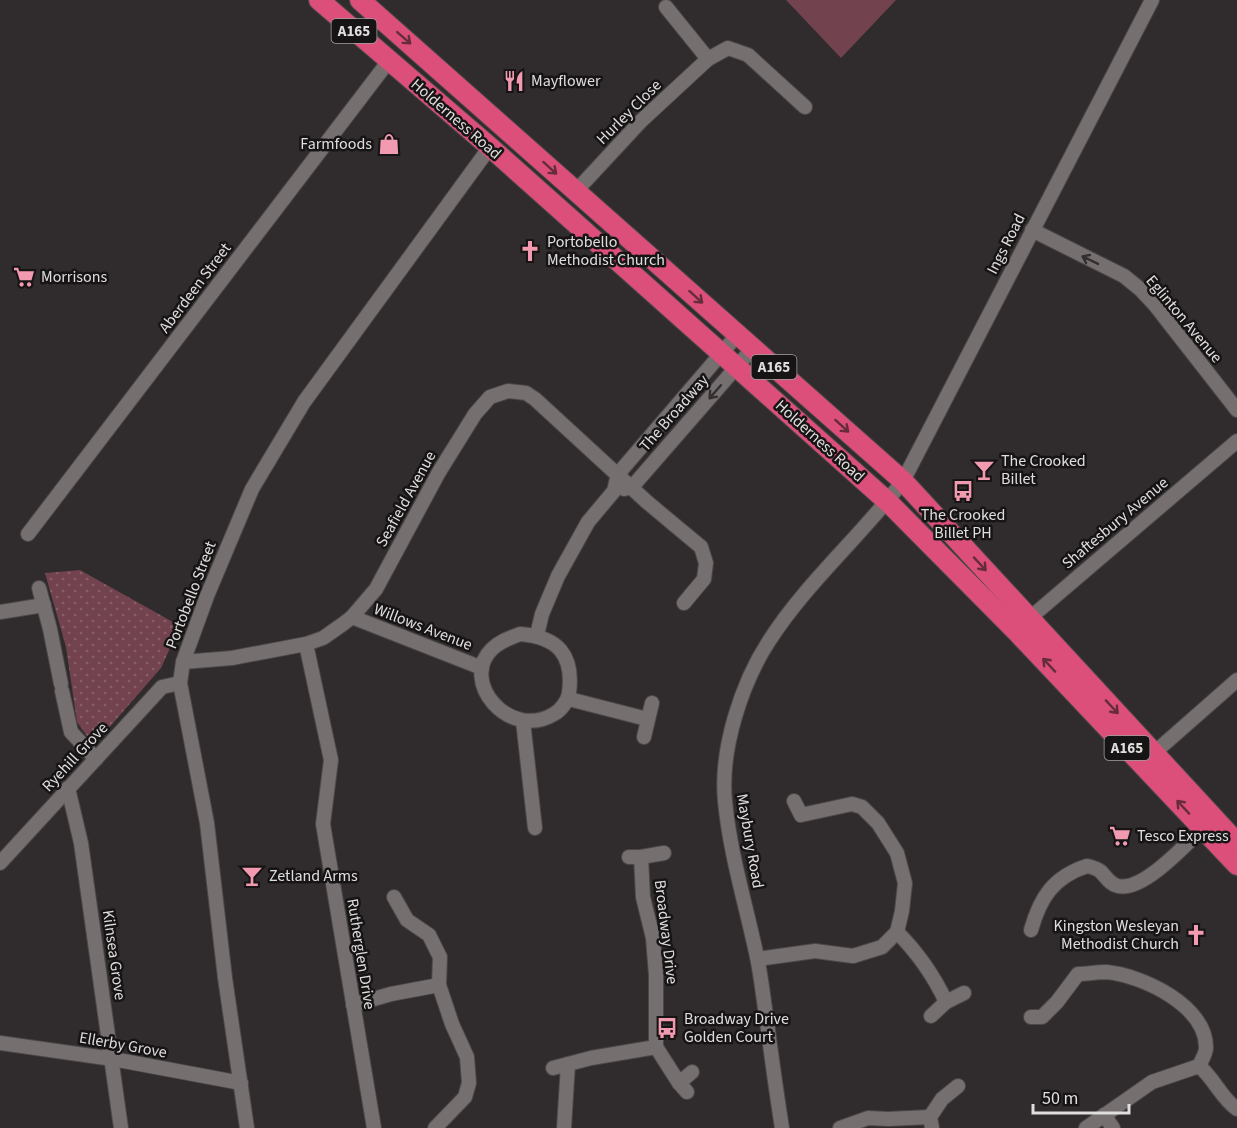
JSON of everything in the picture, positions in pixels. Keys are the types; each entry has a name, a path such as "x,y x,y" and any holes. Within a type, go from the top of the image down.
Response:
{"highway":[{"name":"Holderness Road","path":"319,0 722,352 1023,624 1154,753 1237,843"},
{"name":"Holderness Road","path":"360,0 903,481 1023,624 1237,865"}],"street":[{"name":"Ings Road","path":"888,501 903,481 1152,0"},
{"path":"666,7 708,59"},
{"name":"Hurley Close","path":"576,191 641,121 708,59 728,48 748,55 805,106"},
{"name":"Aberdeen Street","path":"28,534 388,62"},
{"name":"Portobello Street","path":"247,1128 225,978 207,823 180,683 183,662 207,596 252,489 304,402 490,147"},
{"name":"Eglinton Avenue","path":"1032,231 1124,276 1155,305 1237,410"},
{"name":"The Broadway","path":"537,635 542,614 558,576 588,522 614,491 618,474 738,334"},
{"name":"The Broadway","path":"632,487 753,348"},
{"name":"Seafield Avenue","path":"183,662 232,658 306,644 323,638 352,617 376,589 439,472 475,414 490,396 508,391 526,393 701,547 706,563 704,579 698,593 684,603"},
{"name":"Shaftesbury Avenue","path":"1023,624 1237,441"},
{"path":"614,491 632,487"},
{"name":"Maybury Road","path":"782,1128 758,959 737,874 724,800 725,759 734,721 749,680 768,643 799,599 888,501"},
{"path":"39,588 70,732 96,759"},
{"path":"0,612 44,605"},
{"name":"Willows Avenue","path":"352,617 482,668"},
{"path":"520,634 537,635 554,643 567,657 571,678 569,699 557,713 546,718 524,721 503,713 489,699 483,682 482,668 490,650 504,640 520,634"},
{"name":"Rutherglen Drive","path":"306,644 331,760 323,824 374,1128"},
{"path":"1154,753 1237,680"},
{"name":"Ryehill Grove","path":"0,864 162,687 180,683"},
{"path":"569,699 647,719"},
{"path":"644,737 652,703"},
{"path":"524,721 535,828"},
{"name":"Kilnsea Grove","path":"68,788 81,843 121,1128"},
{"path":"758,959 815,951 852,956 882,947 897,932 902,911 905,883 897,854 878,823 862,807 852,804 801,815 794,801"},
{"path":"1030,932 1045,894 1069,873 1087,866 1098,869 1110,883 1118,886 1137,883 1158,870 1203,828"},
{"name":"Broadway Drive","path":"656,1047 656,975 653,938 635,857 664,853"},
{"path":"394,897 407,920 429,935 440,957 440,985 452,1024 467,1057 469,1083 465,1097 435,1128"},
{"path":"897,932 916,951 933,974 946,1002"},
{"path":"1031,1017 1042,1017 1057,1002 1078,974 1106,972 1140,980 1176,999 1200,1025 1206,1049 1199,1066 1152,1082 1086,1128"},
{"path":"352,1005 391,994 440,985"},
{"path":"931,1016 946,1002 964,993"},
{"name":"Ellerby Grove","path":"0,1043 113,1059 241,1083"},
{"path":"553,1068 656,1047 683,1088 692,1072"},
{"path":"564,1128 568,1064"},
{"path":"1199,1066 1208,1073 1230,1104 1237,1109"},
{"path":"840,1128 868,1118 888,1124 931,1122 950,1088"},
{"path":"1104,1115 1113,1128"}],"shaded area":[{"path":"786,0 896,0 841,58"},
{"path":"80,570 180,626 161,668 100,738 87,736 77,722 66,647 45,573"}],"place":[{"name":"Mayflower","path":"514,81"},
{"name":"Farmfoods","path":"389,144"},
{"name":"Portobello Methodist Church","path":"530,251"},
{"name":"Morrisons","path":"24,277"},
{"name":"The Crooked Billet","path":"984,470"},
{"name":"The Crooked Billet PH","path":"963,491"},
{"name":"Tesco Express","path":"1120,836"},
{"name":"Zetland Arms","path":"252,876"},
{"name":"Kingston Wesleyan Methodist Church","path":"1196,935"},
{"name":"Broadway Drive Golden Court","path":"667,1028"}]}
